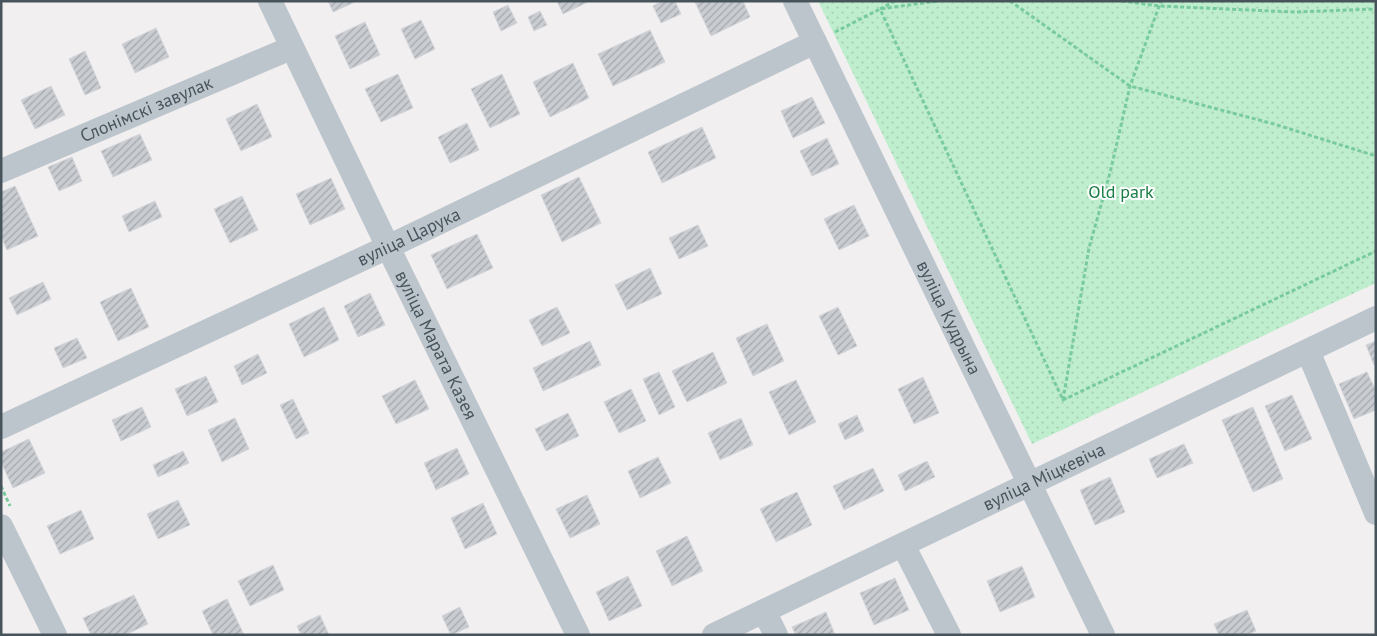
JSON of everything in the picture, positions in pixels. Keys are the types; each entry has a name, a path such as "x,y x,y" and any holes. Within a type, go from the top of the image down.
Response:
{"street":[{"name":"вуліца Марата Казея","path":"270,1 291,48 578,635"},
{"name":"вуліца Кудрына","path":"795,1 1104,635"},
{"name":"вуліца Царука","path":"1,427 388,247 815,42"},
{"name":"Слонімскі завулак","path":"1,171 291,48"},
{"name":"вуліца Міцкевіча","path":"714,635 1376,318"},
{"path":"1308,351 1376,513"},
{"path":"1,526 55,635"},
{"path":"903,545 949,635"},
{"path":"764,611 776,635"}],"path":[{"path":"815,42 896,1"},
{"path":"880,9 938,1"},
{"path":"1010,1 1130,86 1274,124 1376,156"},
{"path":"1122,1 1294,12 1376,9"},
{"path":"1063,400 1089,248 1110,173 1130,86 1160,3"},
{"path":"880,9 1063,400"},
{"path":"1063,400 1376,251"}],"green space":[{"name":"Old park","path":"818,1 1376,1 1376,283 1032,444"}],"building":[{"path":"328,1 357,1 333,12"},
{"path":"557,1 588,1 588,2 563,14"},
{"path":"662,1 675,1 681,14 661,23 653,6"},
{"path":"743,1 750,17 711,36 695,2"},
{"path":"508,5 517,23 501,31 493,12"},
{"path":"540,11 547,25 534,31 528,17"},
{"path":"421,20 435,49 415,59 401,29"},
{"path":"365,22 380,55 350,69 335,36"},
{"path":"156,28 169,57 135,73 122,44"},
{"path":"650,30 665,62 613,86 598,54"},
{"path":"85,51 101,88 85,95 69,59"},
{"path":"573,63 589,98 550,117 533,82"},
{"path":"398,74 413,108 381,122 365,89"},
{"path":"502,74 520,114 490,128 471,89"},
{"path":"51,86 65,115 35,129 21,100"},
{"path":"812,97 825,123 793,138 781,111"},
{"path":"257,104 272,137 241,151 226,119"},
{"path":"467,123 479,150 450,163 438,137"},
{"path":"702,127 716,158 662,183 648,152"},
{"path":"140,134 152,160 113,177 101,151"},
{"path":"827,138 839,164 812,176 800,151"},
{"path":"72,157 82,181 59,191 48,167"},
{"path":"579,177 601,223 562,242 541,195"},
{"path":"331,178 345,209 310,225 296,194"},
{"path":"15,186 38,236 7,250 1,236 1,192"},
{"path":"242,196 258,230 230,243 214,209"},
{"path":"155,201 162,217 129,232 122,216"},
{"path":"854,205 869,236 839,250 824,219"},
{"path":"698,225 708,246 679,259 669,238"},
{"path":"477,234 493,268 447,289 431,255"},
{"path":"650,268 662,294 627,310 615,285"},
{"path":"43,282 51,299 17,315 9,298"},
{"path":"131,288 149,327 118,341 100,302"},
{"path":"370,293 385,325 358,337 344,306"},
{"path":"324,307 339,340 304,357 289,324"},
{"path":"557,307 570,333 542,346 529,320"},
{"path":"838,307 857,346 838,355 819,316"},
{"path":"767,324 784,361 753,376 736,338"},
{"path":"77,338 87,358 63,368 54,348"},
{"path":"590,341 601,365 543,391 533,368"},
{"path":"1376,341 1376,364 1374,365 1366,345"},
{"path":"713,352 727,383 687,402 672,371"},
{"path":"258,354 267,373 242,385 234,366"},
{"path":"659,372 675,407 659,415 643,379"},
{"path":"1367,372 1376,391 1376,410 1354,419 1339,384"},
{"path":"206,376 218,402 187,416 175,389"},
{"path":"923,377 939,413 914,424 898,389"},
{"path":"415,380 429,409 396,424 382,396"},
{"path":"796,380 816,422 789,435 769,392"},
{"path":"631,389 646,421 619,433 604,402"},
{"path":"1292,395 1312,439 1285,451 1265,406"},
{"path":"293,399 309,433 296,439 280,405"},
{"path":"142,407 151,427 121,441 112,420"},
{"path":"1253,407 1283,479 1253,492 1222,420"},
{"path":"568,413 579,436 546,451 535,429"},
{"path":"857,415 864,431 845,440 838,424"},
{"path":"235,418 249,449 222,462 208,430"},
{"path":"741,418 753,445 720,460 708,433"},
{"path":"29,439 45,473 13,488 1,462 1,452"},
{"path":"1184,444 1193,463 1157,478 1149,459"},
{"path":"457,448 469,474 436,490 424,463"},
{"path":"183,451 189,463 158,477 153,465"},
{"path":"658,457 671,483 640,498 628,471"},
{"path":"927,461 935,477 905,491 898,475"},
{"path":"873,468 884,491 844,510 833,486"},
{"path":"1110,477 1125,512 1095,525 1080,490"},
{"path":"797,492 812,525 776,542 760,509"},
{"path":"587,495 600,524 570,538 556,509"},
{"path":"178,500 190,525 158,539 147,514"},
{"path":"483,503 497,534 465,549 451,518"},
{"path":"81,510 94,539 60,554 47,526"},
{"path":"687,536 703,571 672,586 656,551"},
{"path":"273,565 284,590 250,606 238,581"},
{"path":"1022,566 1035,597 1000,612 987,581"},
{"path":"628,576 642,606 609,621 596,592"},
{"path":"895,578 909,610 874,625 860,593"},
{"path":"134,595 148,624 125,635 91,635 83,618"},
{"path":"227,599 244,635 213,635 202,611"},
{"path":"460,607 469,627 451,635 442,616"},
{"path":"1247,610 1256,631 1246,635 1219,635 1214,624"},
{"path":"826,612 835,635 796,635 792,627"},
{"path":"320,615 329,635 301,635 297,626"}]}
